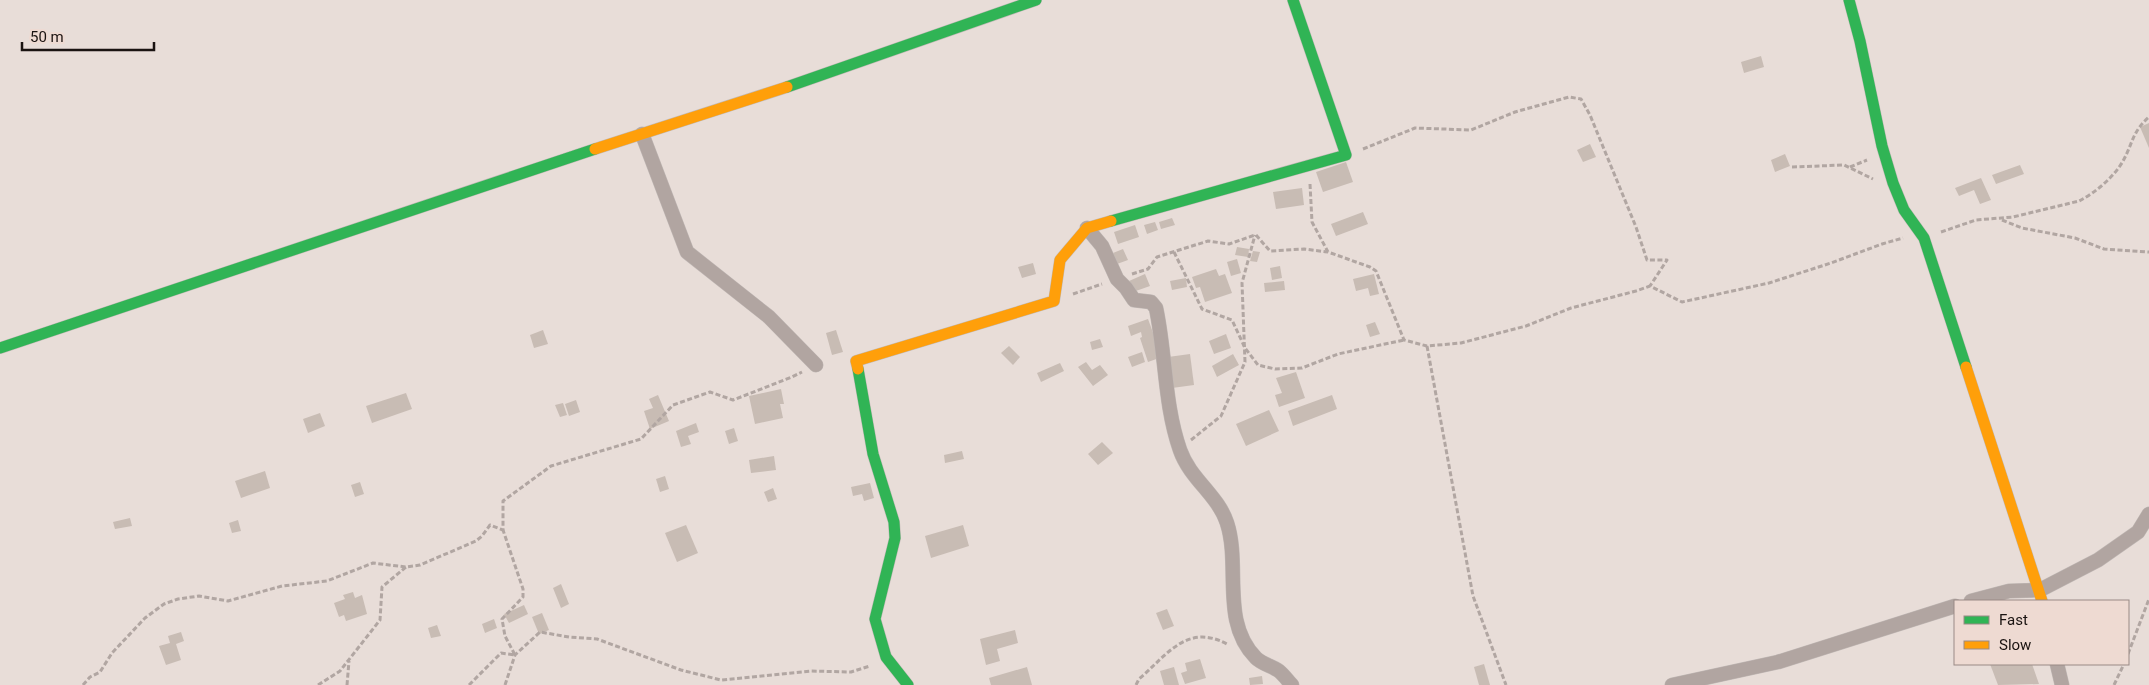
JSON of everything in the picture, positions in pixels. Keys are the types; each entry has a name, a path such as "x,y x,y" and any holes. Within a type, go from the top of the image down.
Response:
{"street":[{"path":"0,348 819,77 1036,0"},
{"path":"908,685 886,657 880,641 876,619 894,538 894,522 873,454 856,361 1054,301 1060,260 1087,228 1346,155 1293,0"},
{"path":"1848,0 1860,41 1882,146 1904,210 1922,236 2041,596"},
{"path":"642,134 687,252 769,317 816,364"},
{"path":"1087,228 1108,255 1117,278 1134,300 1151,302 1156,308 1166,394 1180,450 1194,476 1218,504 1226,522 1231,542 1233,598 1242,637 1256,658 1279,671 1292,685"},
{"path":"1974,600 2009,591 2041,596 2106,555 2138,532 2149,514"},
{"path":"1672,685 1778,662 1954,606"},
{"path":"2057,665 2062,685"}],"path":[{"path":"1174,252 1202,309 1232,320 1245,348 1258,366 1275,369 1302,368 1338,354 1404,340 1427,346 1462,343 1526,326 1571,308 1650,286 1667,260 1647,260 1636,227 1590,115 1581,99 1569,97 1515,112 1471,130 1415,128 1346,155"},
{"path":"1650,286 1682,302 1768,283 1882,244 1922,236 1976,220 1999,219 2079,201 2088,197 2118,168 2123,161 2134,134 2149,117"},
{"path":"1792,167 1844,165 1896,189"},
{"path":"1308,166 1312,194 1312,222 1328,252"},
{"path":"1999,219 2022,228 2066,235 2104,249 2149,252"},
{"path":"1256,235 1270,251 1304,249 1328,252 1370,267 1376,271 1404,340"},
{"path":"1054,301 1148,269 1157,257 1208,241 1229,244 1256,235"},
{"path":"1180,450 1221,416 1245,362 1242,283 1256,235"},
{"path":"1427,346 1473,596 1506,685"},
{"path":"515,655 505,636 502,619 523,597 523,589 504,530 503,501 551,466 641,439 673,405 710,392 733,400 792,378 816,364"},
{"path":"83,685 90,677 100,672 112,653 145,618 164,604 178,599 199,596 228,601 282,586 328,580 373,563 406,567 420,565 476,541 490,525 504,530"},
{"path":"318,685 340,671 380,620 382,587 406,567"},
{"path":"2129,651 2149,599"},
{"path":"505,685 515,655 540,632 596,639 681,670 721,680 811,671 851,672 872,665 886,657"},
{"path":"1136,685 1172,649 1186,639 1199,636 1216,638 1232,646"},
{"path":"469,685 501,653 515,655"},
{"path":"347,685 350,659"},
{"path":"2114,685 2124,665"}],"building":[{"path":"1761,56 1764,67 1744,73 1741,62"},
{"path":"2149,123 2149,148 2140,127"},
{"path":"1590,144 1596,157 1583,162 1577,150"},
{"path":"1785,154 1790,166 1775,172 1771,160"},
{"path":"1346,162 1353,182 1323,192 1316,172"},
{"path":"2020,165 2024,174 1996,184 1992,175"},
{"path":"1981,178 1991,200 1980,204 1974,190 1959,196 1955,188"},
{"path":"1302,188 1304,205 1276,209 1273,192"},
{"path":"1363,212 1368,224 1336,236 1331,224"},
{"path":"1172,218 1175,225 1161,229 1159,222"},
{"path":"1155,222 1158,230 1147,234 1144,225"},
{"path":"1135,225 1139,237 1118,244 1114,232"},
{"path":"1237,247 1249,249 1248,257 1235,255"},
{"path":"1123,249 1128,260 1117,264 1113,253"},
{"path":"1253,251 1260,252 1257,262 1250,261"},
{"path":"1237,259 1241,273 1231,276 1227,262"},
{"path":"1033,263 1036,274 1022,278 1018,267"},
{"path":"1280,266 1282,278 1272,280 1270,268"},
{"path":"1216,269 1219,276 1225,274 1232,293 1205,302 1200,287 1196,288 1192,277"},
{"path":"1145,274 1150,286 1133,292 1129,281"},
{"path":"1374,274 1379,294 1370,296 1368,288 1356,291 1353,279"},
{"path":"1186,278 1187,287 1172,290 1170,281"},
{"path":"1284,281 1285,290 1265,292 1264,283"},
{"path":"1148,319 1162,357 1148,362 1140,338 1142,337 1141,332 1131,336 1128,326"},
{"path":"1375,322 1380,334 1370,337 1366,325"},
{"path":"543,330 548,344 534,348 530,335"},
{"path":"836,330 843,352 832,355 826,333"},
{"path":"1226,334 1231,348 1214,354 1209,341"},
{"path":"1100,339 1103,347 1092,350 1090,342"},
{"path":"1009,346 1020,357 1013,365 1001,353"},
{"path":"1142,352 1145,362 1132,367 1128,357"},
{"path":"1190,354 1194,385 1172,388 1168,357"},
{"path":"1233,354 1239,365 1217,377 1212,366"},
{"path":"1086,362 1092,370 1100,365 1108,375 1093,386 1078,367"},
{"path":"1060,363 1064,371 1041,382 1037,373"},
{"path":"1296,372 1305,398 1279,407 1275,395 1282,393 1276,378"},
{"path":"781,389 784,404 780,404 783,418 755,424 749,396"},
{"path":"406,393 412,409 372,423 366,406"},
{"path":"658,395 669,421 650,429 644,411 653,408 649,399"},
{"path":"1332,395 1337,409 1293,426 1288,411"},
{"path":"576,400 580,412 569,416 565,404"},
{"path":"563,403 567,415 560,417 555,405"},
{"path":"1269,410 1279,431 1246,446 1236,424"},
{"path":"320,413 325,426 308,433 303,419"},
{"path":"696,423 699,432 688,436 691,444 681,447 676,431"},
{"path":"734,428 738,441 729,444 725,431"},
{"path":"1102,442 1113,453 1098,465 1088,454"},
{"path":"962,451 964,459 945,463 944,455"},
{"path":"774,456 776,470 751,473 749,460"},
{"path":"265,471 270,488 241,498 235,481"},
{"path":"665,476 669,489 660,492 656,479"},
{"path":"360,482 364,494 355,497 351,485"},
{"path":"870,483 874,498 864,501 862,494 853,496 851,487"},
{"path":"773,488 777,499 768,502 764,492"},
{"path":"130,518 132,526 115,529 113,522"},
{"path":"238,520 241,531 232,533 229,523"},
{"path":"686,525 698,553 677,562 665,533"},
{"path":"963,525 969,546 931,558 925,536"},
{"path":"561,584 569,604 561,608 553,588"},
{"path":"353,592 355,598 362,595 367,614 346,621 344,615 339,617 334,603 345,599 343,595"},
{"path":"524,605 528,614 509,623 504,614"},
{"path":"1167,609 1174,626 1163,630 1156,613"},
{"path":"542,613 549,630 539,634 532,617"},
{"path":"494,619 497,628 485,633 482,624"},
{"path":"437,625 441,636 431,638 428,628"},
{"path":"1015,630 1018,643 997,649 1000,661 986,665 980,639"},
{"path":"181,632 184,641 176,644 181,660 166,665 159,646 170,643 168,636"},
{"path":"1200,659 1206,678 1185,684 1181,673 1187,671 1185,663"},
{"path":"1484,664 1490,685 1479,685 1474,667"},
{"path":"1990,665 2032,665 2039,684 1998,685"},
{"path":"1027,667 1032,685 991,685 989,678"},
{"path":"1174,667 1179,685 1164,685 1160,671"},
{"path":"1262,676 1263,684 1250,685 1249,678"}],"traffic: fast":[{"path":"787,87 1036,0"},
{"path":"1111,221 1346,155 1293,0"},
{"path":"1849,0 1860,41 1882,146 1893,183 1904,210 1924,238 1966,367"},
{"path":"0,348 595,149"},
{"path":"858,369 873,454 894,522 895,538 875,619 886,657 908,685"}],"traffic: slow":[{"path":"595,149 787,87"},
{"path":"858,369 856,361 1054,301 1060,260 1087,228 1111,221"},
{"path":"1966,367 2042,600"}]}
